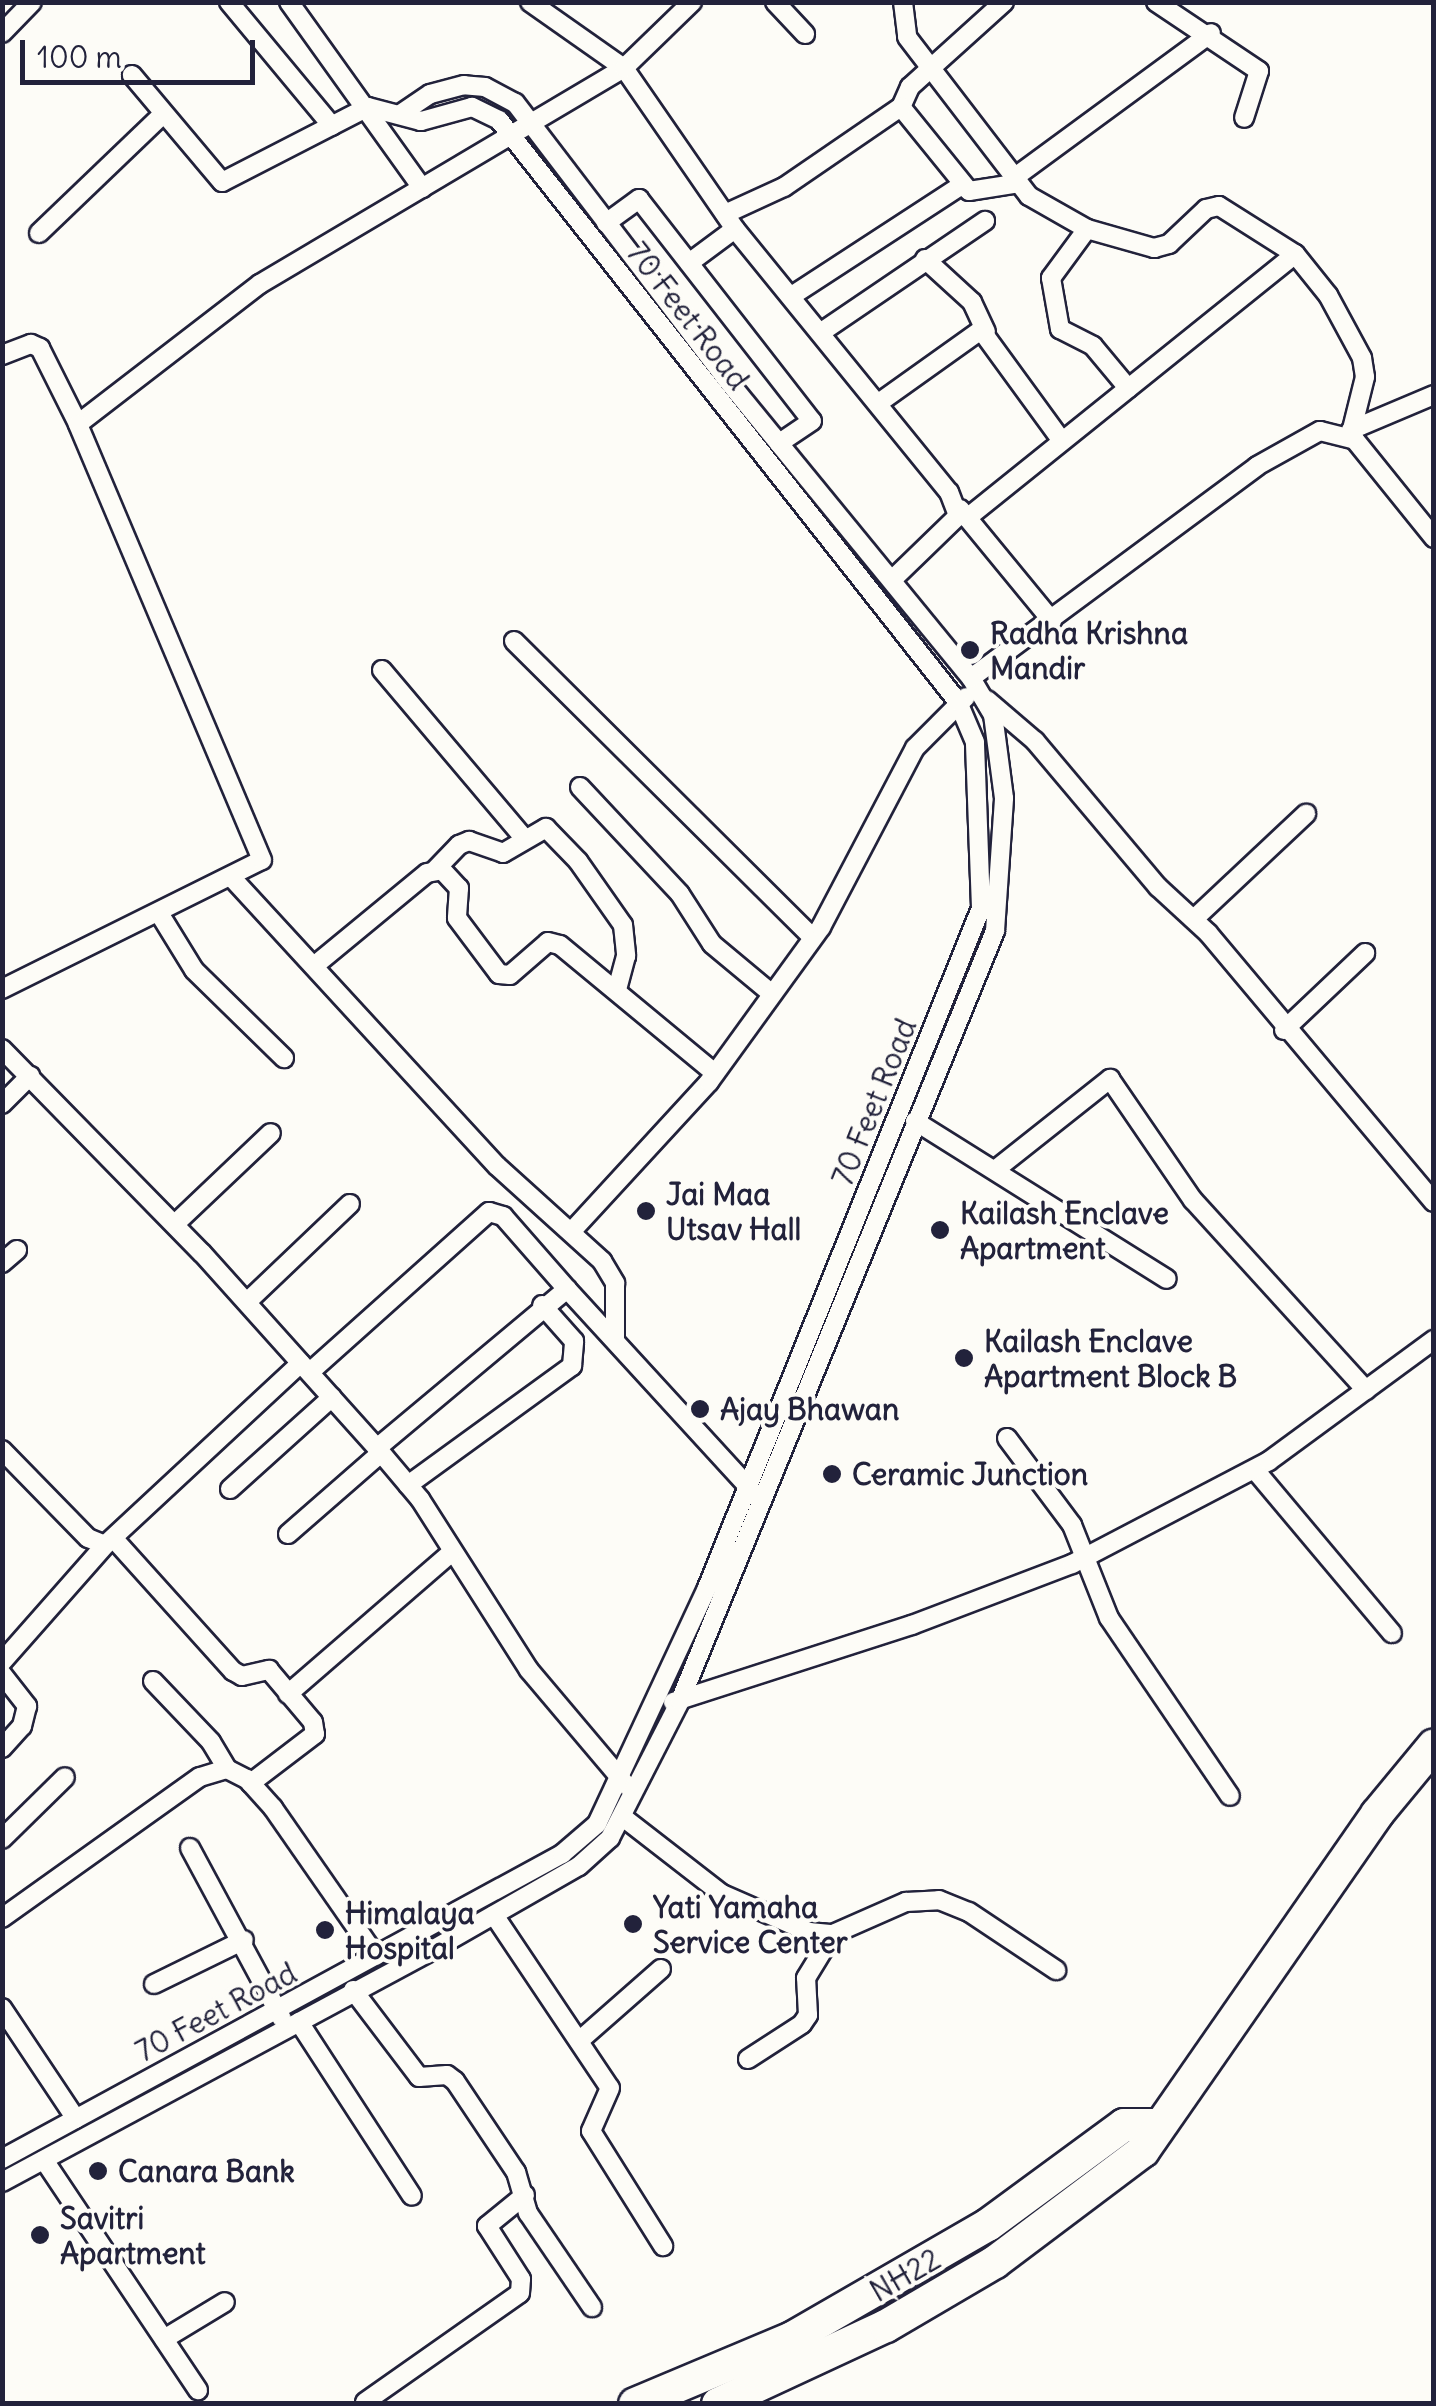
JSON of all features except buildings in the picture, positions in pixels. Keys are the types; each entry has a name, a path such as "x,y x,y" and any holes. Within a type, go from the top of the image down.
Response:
{"highway":[{"name":"NH22","path":"718,2404 886,2326 995,2262 1143,2152 1157,2125 1377,1814 1434,1745"},
{"name":"NH22","path":"636,2404 792,2338 988,2226 1124,2125 1157,2125"}],"street":[{"path":"229,2 332,126"},
{"path":"289,2 368,107 422,188"},
{"path":"530,2 624,68 730,222 823,331 1052,621"},
{"path":"78,424 260,284 624,68 692,2"},
{"path":"774,2 804,34"},
{"path":"903,2 901,26 1012,182 1087,230 1161,248 1198,214 1219,206 1295,254 1328,294 1362,358 1365,377 1350,433"},
{"path":"689,263 730,222 901,108 910,86 932,72 1004,2"},
{"path":"1156,2 1211,33 1258,70 1244,118"},
{"path":"2,33 31,3"},
{"path":"901,108 962,185 979,194 1012,182 1211,33"},
{"path":"132,74 222,182 368,107 400,114"},
{"name":"70 Feet Road","path":"2,2182 434,1949 579,1866 624,1818 680,1701 761,1500 882,1179 916,1122 984,933 1006,820 980,689 894,577 779,443 515,104 473,84 430,94 400,114"},
{"name":"70 Feet Road","path":"5,2152 76,2119 278,2010 580,1841 619,1782 657,1705 984,933 977,756 958,702 514,135 481,108 420,121 400,114"},
{"path":"38,234 163,114"},
{"path":"793,296 962,185"},
{"path":"606,223 640,199 812,421 779,443"},
{"path":"823,331 984,221"},
{"path":"1087,230 1052,278 1060,329 1093,346 1128,388"},
{"path":"894,577 962,511 1062,441 1295,254"},
{"path":"925,259 972,302 986,332 1062,441"},
{"path":"880,402 975,332 986,332"},
{"path":"2,355 30,344 40,348 78,424 263,852 256,867 234,879 2,989"},
{"path":"571,1232 715,1072 813,938 915,748 958,702 980,689 1052,621 1257,466 1320,430 1350,433 1434,395"},
{"path":"1350,433 1434,538"},
{"path":"514,641 813,938"},
{"path":"382,670 525,839"},
{"path":"980,689 1035,741 1158,887 1194,919 1284,1030 1434,1202"},
{"path":"580,786 680,894 712,944 772,994"},
{"path":"1194,919 1306,814"},
{"path":"314,966 469,841 503,854 546,828 617,912 627,941 618,986"},
{"path":"434,870 459,888 457,918 499,974 510,975 548,942 618,986 715,1072"},
{"path":"234,879 497,1166 571,1232 615,1282 615,1340"},
{"path":"159,913 194,970 284,1058"},
{"path":"1284,1030 1365,953"},
{"path":"2,1049 175,1224 379,1450 408,1485 530,1670 619,1782 636,1792"},
{"path":"2,1104 30,1076"},
{"path":"996,1170 1110,1079 1193,1200 1366,1390"},
{"path":"916,1122 1167,1280"},
{"path":"175,1224 271,1133"},
{"path":"247,1302 350,1204"},
{"path":"2,1662 110,1542 489,1212 503,1216 761,1500"},
{"path":"2,1263 17,1250"},
{"path":"288,1534 542,1304 567,1289"},
{"path":"408,1485 572,1366 574,1341 542,1304"},
{"path":"657,1705 680,1701 912,1625 1087,1556 1254,1470 1434,1340"},
{"path":"230,1488 332,1396"},
{"path":"1007,1438 1072,1524 1109,1618 1230,1796"},
{"path":"2,1450 88,1538 110,1542 233,1671 242,1676 264,1668 313,1722 315,1734 251,1783"},
{"path":"1254,1470 1392,1633"},
{"path":"288,1694 452,1553"},
{"path":"2,1674 27,1706 22,1726 2,1748"},
{"path":"153,1682 212,1742 227,1768 251,1783 376,1956"},
{"path":"2,1918 200,1778 227,1768"},
{"path":"2,1839 65,1777"},
{"path":"624,1818 722,1894 809,1932 833,1934 906,1902 939,1900 969,1912 1056,1970"},
{"path":"190,1848 244,1940 278,2010 293,2025 412,2196"},
{"path":"494,1915 610,2088 590,2131 663,2246"},
{"path":"424,1930 434,1949"},
{"path":"748,2059 802,2024 808,2015 806,1978 833,1934"},
{"path":"154,1984 244,1940"},
{"path":"579,2041 661,1969"},
{"path":"354,1990 418,2077 447,2075 455,2082 525,2195 528,2213 592,2307"},
{"path":"2,2008 76,2119"},
{"path":"44,2160 198,2390"},
{"path":"365,2402 520,2293 521,2279 487,2226 525,2195"},
{"path":"164,2339 225,2302"}],"place":[{"name":"Radha Krishna Mandir","path":"970,650"},
{"name":"Jai Maa Utsav Hall","path":"646,1211"},
{"name":"Kailash Enclave Apartment","path":"940,1230"},
{"name":"Kailash Enclave Apartment Block B","path":"964,1358"},
{"name":"Ajay Bhawan","path":"700,1409"},
{"name":"Ceramic Junction","path":"832,1474"},
{"name":"Yati Yamaha Service Center","path":"633,1924"},
{"name":"Himalaya Hospital","path":"325,1930"},
{"name":"Canara Bank","path":"98,2171"},
{"name":"Savitri Apartment","path":"40,2235"}]}
